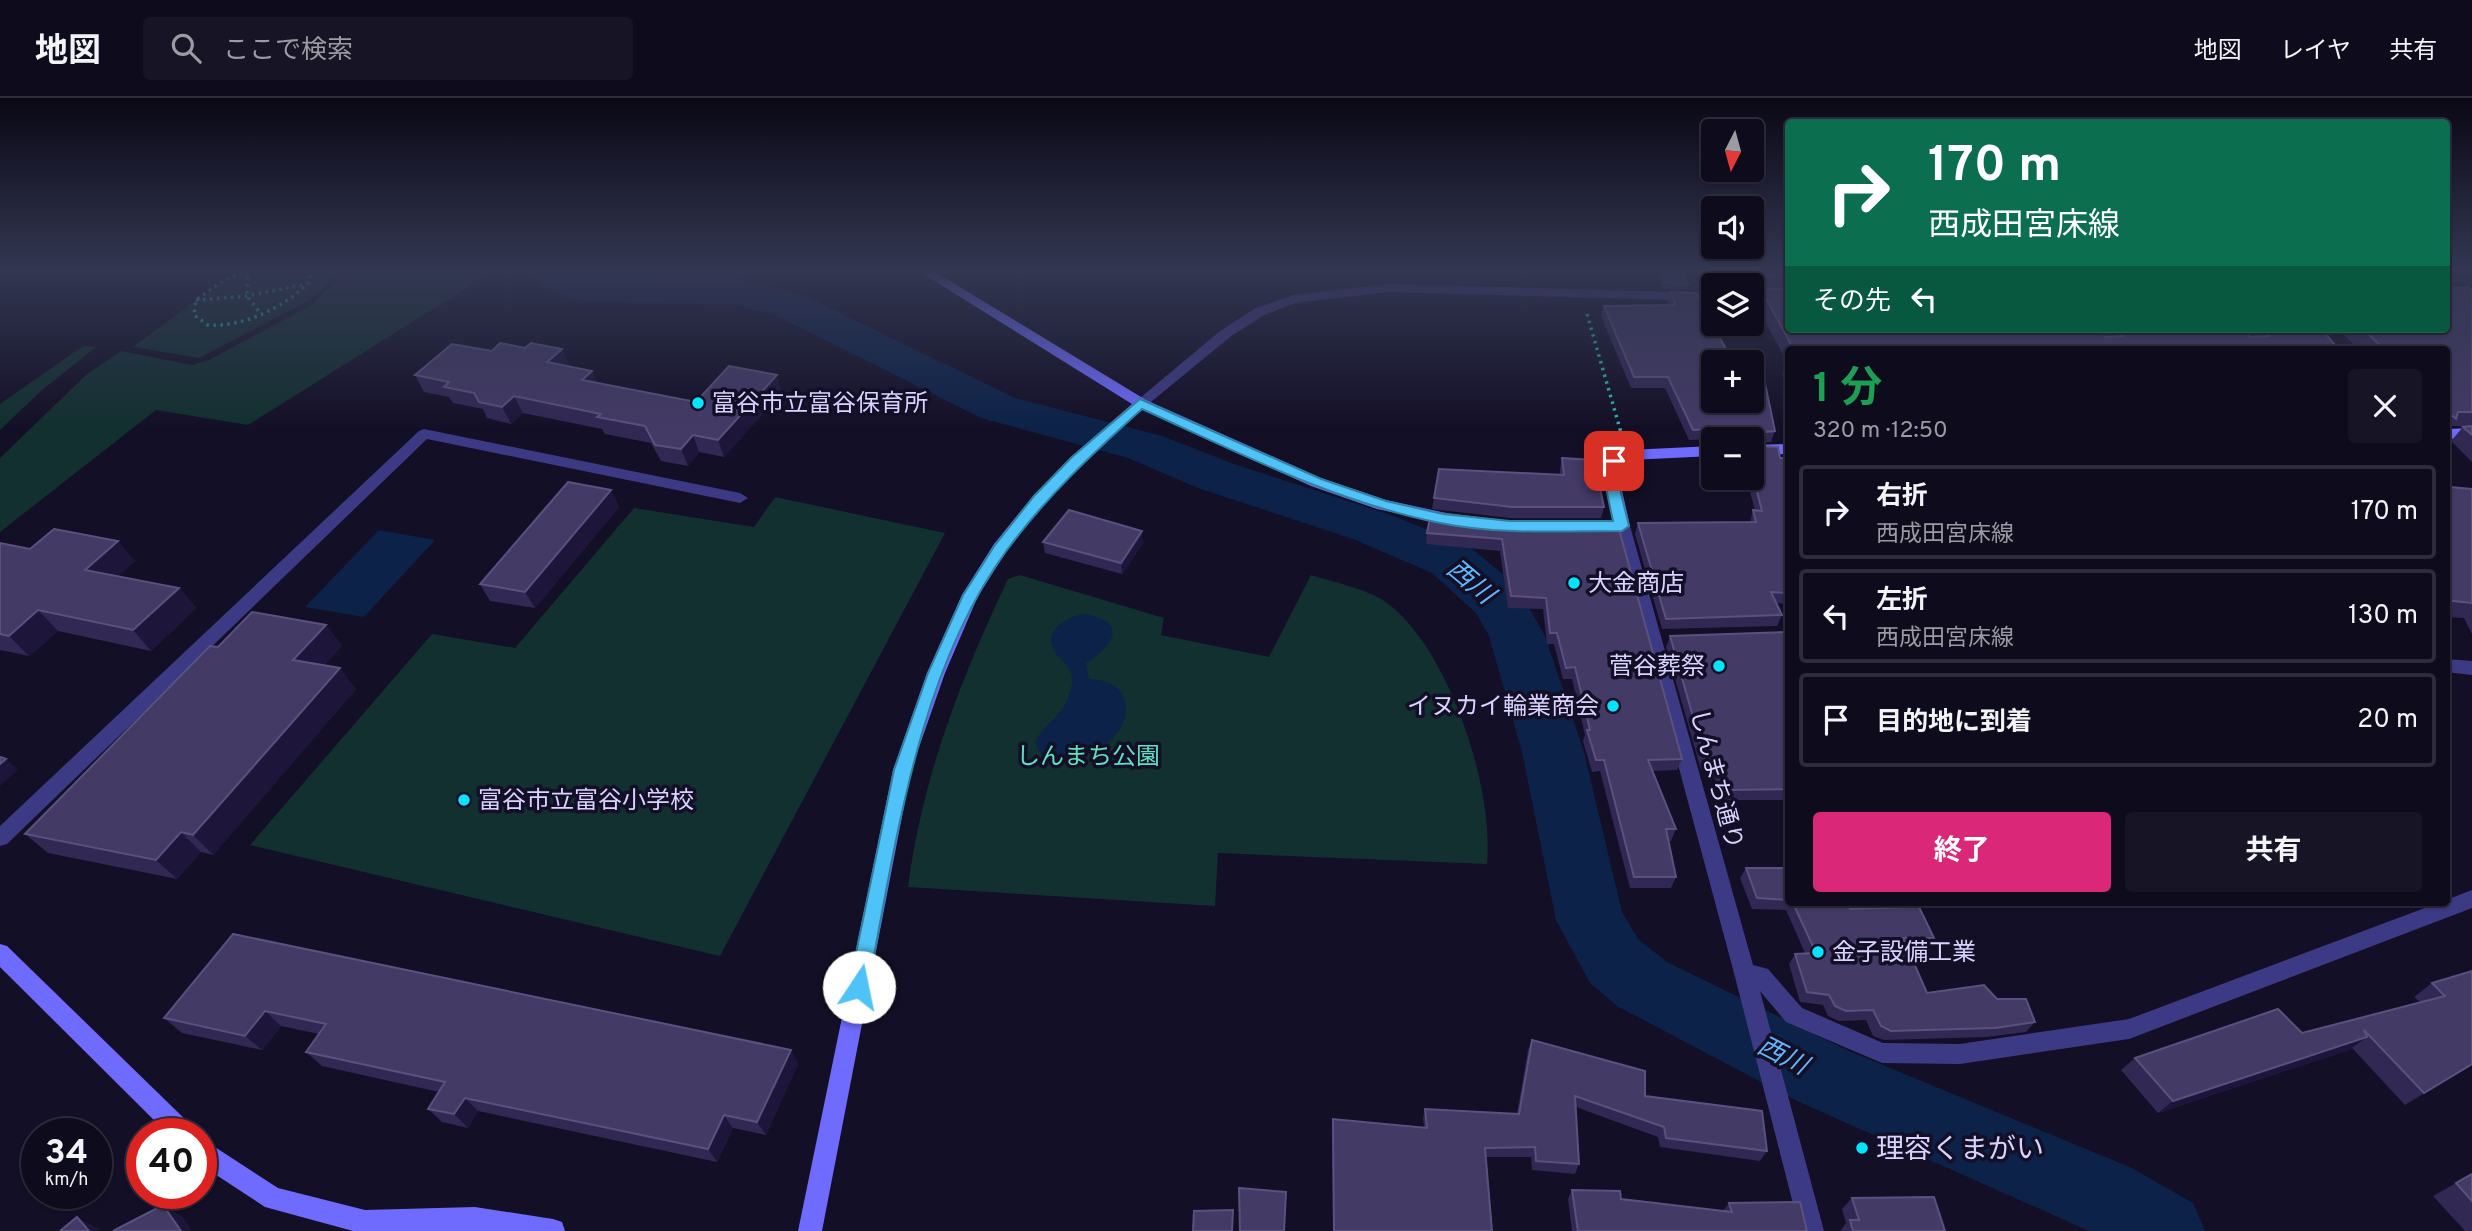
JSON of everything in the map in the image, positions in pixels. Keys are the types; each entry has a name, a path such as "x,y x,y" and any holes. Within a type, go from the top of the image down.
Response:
{"street":[{"path":"1009,323 1140,403 1316,482 1383,505 1470,522"},
{"path":"810,1231 902,770 936,673 970,595 1000,548 1039,499 1076,460 1140,403 1242,323"},
{"path":"2450,433 2472,433"},
{"path":"0,838 424,434 740,498"},
{"path":"1764,450 1785,449"},
{"path":"1580,526 1622,526 1609,473 1614,461 1628,455 1701,452"},
{"name":"しんまち通り","path":"1622,526 1660,639 1778,1110 1812,1231"},
{"path":"2450,665 2472,668"},
{"path":"1745,974 1761,976 1794,1015 1882,1053 1960,1054 2129,1029 2472,899"},
{"path":"0,953 168,1118"},
{"path":"217,1163 273,1199 365,1222 475,1219 553,1231"}],"path":[{"path":"205,323 208,325 227,323"},
{"path":"1591,323 1628,455"}],"green space":[{"path":"166,323 266,323 199,358 133,347"},
{"path":"278,323 411,323 248,425 156,410 0,532 0,458 86,375 121,351 192,365 209,360"},
{"path":"83,346 96,347 42,390 0,430 0,404"},
{"path":"775,497 945,533 720,956 250,845 432,634 515,648 634,508 754,527"},
{"name":"しんまち公園","path":"1020,575 1164,618 1161,635 1269,657 1311,575 1383,600 1413,628 1450,689 1476,762 1487,833 1487,864 1218,853 1215,906 908,887 914,847 933,768 959,691 1008,579"}],"water":[{"path":"379,530 435,540 364,617 305,607"},
{"path":"1083,614 1097,617 1112,627 1113,634 1105,649 1086,663 1089,679 1105,681 1123,695 1125,716 1114,738 1096,751 1074,757 1043,758 1035,743 1066,703 1072,684 1070,670 1054,651 1051,637 1058,626"}],"building":[{"path":"1611,323 1701,323 1701,336 1719,336 1727,350 1701,350 1701,413 1764,413 1764,378 1775,431 1764,432 1764,427 1701,427 1701,430 1693,430 1668,377 1634,377"},
{"path":"1779,323 1785,323 1785,333 2102,333 2105,337 2124,336 2121,333 2246,333 2250,337 2269,336 2266,333 2325,333 2336,346 1792,346"},
{"path":"2450,323 2472,323 2472,412 2458,412 2456,419 2450,414 2450,346 2381,346 2367,333 2450,333"},
{"path":"500,343 525,348 531,343 562,349 547,362 592,371 582,380 696,402 729,366 777,375 718,440 693,435 681,449 655,445 645,426 514,396 502,407 479,402 474,393 444,387 449,382 415,375 452,344 492,351"},
{"path":"2472,426 2472,435 2463,427"},
{"path":"1764,446 1778,447 1780,458 1785,458 1785,593 1771,592 1782,615 1666,619 1638,523 1756,522 1753,510 1762,511 1757,490 1764,490"},
{"path":"1562,458 1594,460 1604,507 1512,507 1434,498 1439,469 1564,475"},
{"path":"568,482 611,490 525,592 480,584"},
{"path":"2450,487 2472,489 2472,603 2450,600"},
{"path":"1069,510 1142,531 1121,563 1043,542"},
{"path":"1431,512 1512,522 1617,522 1682,759 1648,760 1676,829 1666,829 1676,877 1634,877 1604,760 1596,760 1587,730 1590,730 1575,667 1566,668 1557,633 1550,633 1546,598 1511,596 1502,539 1427,533"},
{"path":"54,529 118,541 85,570 179,588 133,630 38,610 9,636 0,634 0,543 30,549"},
{"path":"252,612 326,625 293,660 340,668 193,835 181,832 156,860 25,834 210,646 218,647"},
{"path":"1785,632 1785,789 1728,790 1715,759 1705,759 1670,636"},
{"path":"1746,868 1785,868 1785,900 1757,898"},
{"path":"1794,906 1850,906 1850,909 1919,907 1934,938 1903,938 1927,993 1984,985 1997,999 2026,999 2035,1022 1995,1028 1891,1031 1881,1026 1873,1010 1846,1011 1835,1006 1829,995 1807,992 1795,954 1816,953"},
{"path":"233,934 791,1050 757,1122 724,1115 708,1149 465,1098 454,1114 428,1109 445,1082 306,1052 326,1024 265,1011 245,1036 164,1018"},
{"path":"2472,971 2472,1064 2424,1093 2364,1030 2367,1037 2173,1101 2135,1058 2278,1009 2302,1033 2445,996 2432,983"},
{"path":"1532,1040 1645,1071 1645,1096 1762,1111 1767,1151 1666,1138 1664,1127 1575,1096 1579,1164 1536,1161 1535,1147 1485,1148 1492,1231 1334,1231 1333,1119 1427,1128 1425,1109 1519,1114"},
{"path":"2472,1174 2472,1201 2456,1183"},
{"path":"1239,1188 1286,1192 1284,1231 1240,1231"},
{"path":"1572,1190 1620,1191 1621,1199 1732,1212 1729,1203 1800,1202 1807,1231 1578,1231"},
{"path":"1934,1197 1945,1231 1853,1231 1850,1220 1859,1220 1852,1198"},
{"path":"155,1209 166,1209 181,1231 113,1231"},
{"path":"1233,1210 1232,1231 1193,1231 1194,1211"},
{"path":"77,1217 89,1231 60,1231"}],"waterway":[{"name":"西川","path":"825,323 998,408 1145,447 1216,476 1372,527 1451,560 1497,600 1517,636 1553,752 1590,920 1614,961 1642,984 1823,1076 2104,1196 2165,1231"}],"place":[{"name":"富谷市立富谷保育所","path":"698,403"},
{"name":"大金商店","path":"1574,583"},
{"name":"菅谷葬祭","path":"1719,666"},
{"name":"イヌカイ輪業商会","path":"1613,706"},
{"name":"富谷市立富谷小学校","path":"464,800"},
{"name":"金子設備工業","path":"1818,952"},
{"name":"理容くまがい","path":"1862,1148"}],"route":[{"path":"859,987 902,770 936,673 970,595 1000,548 1039,499 1076,460 1140,403 1316,482 1383,505 1443,519 1510,526 1622,526 1609,473 1614,461"}]}
